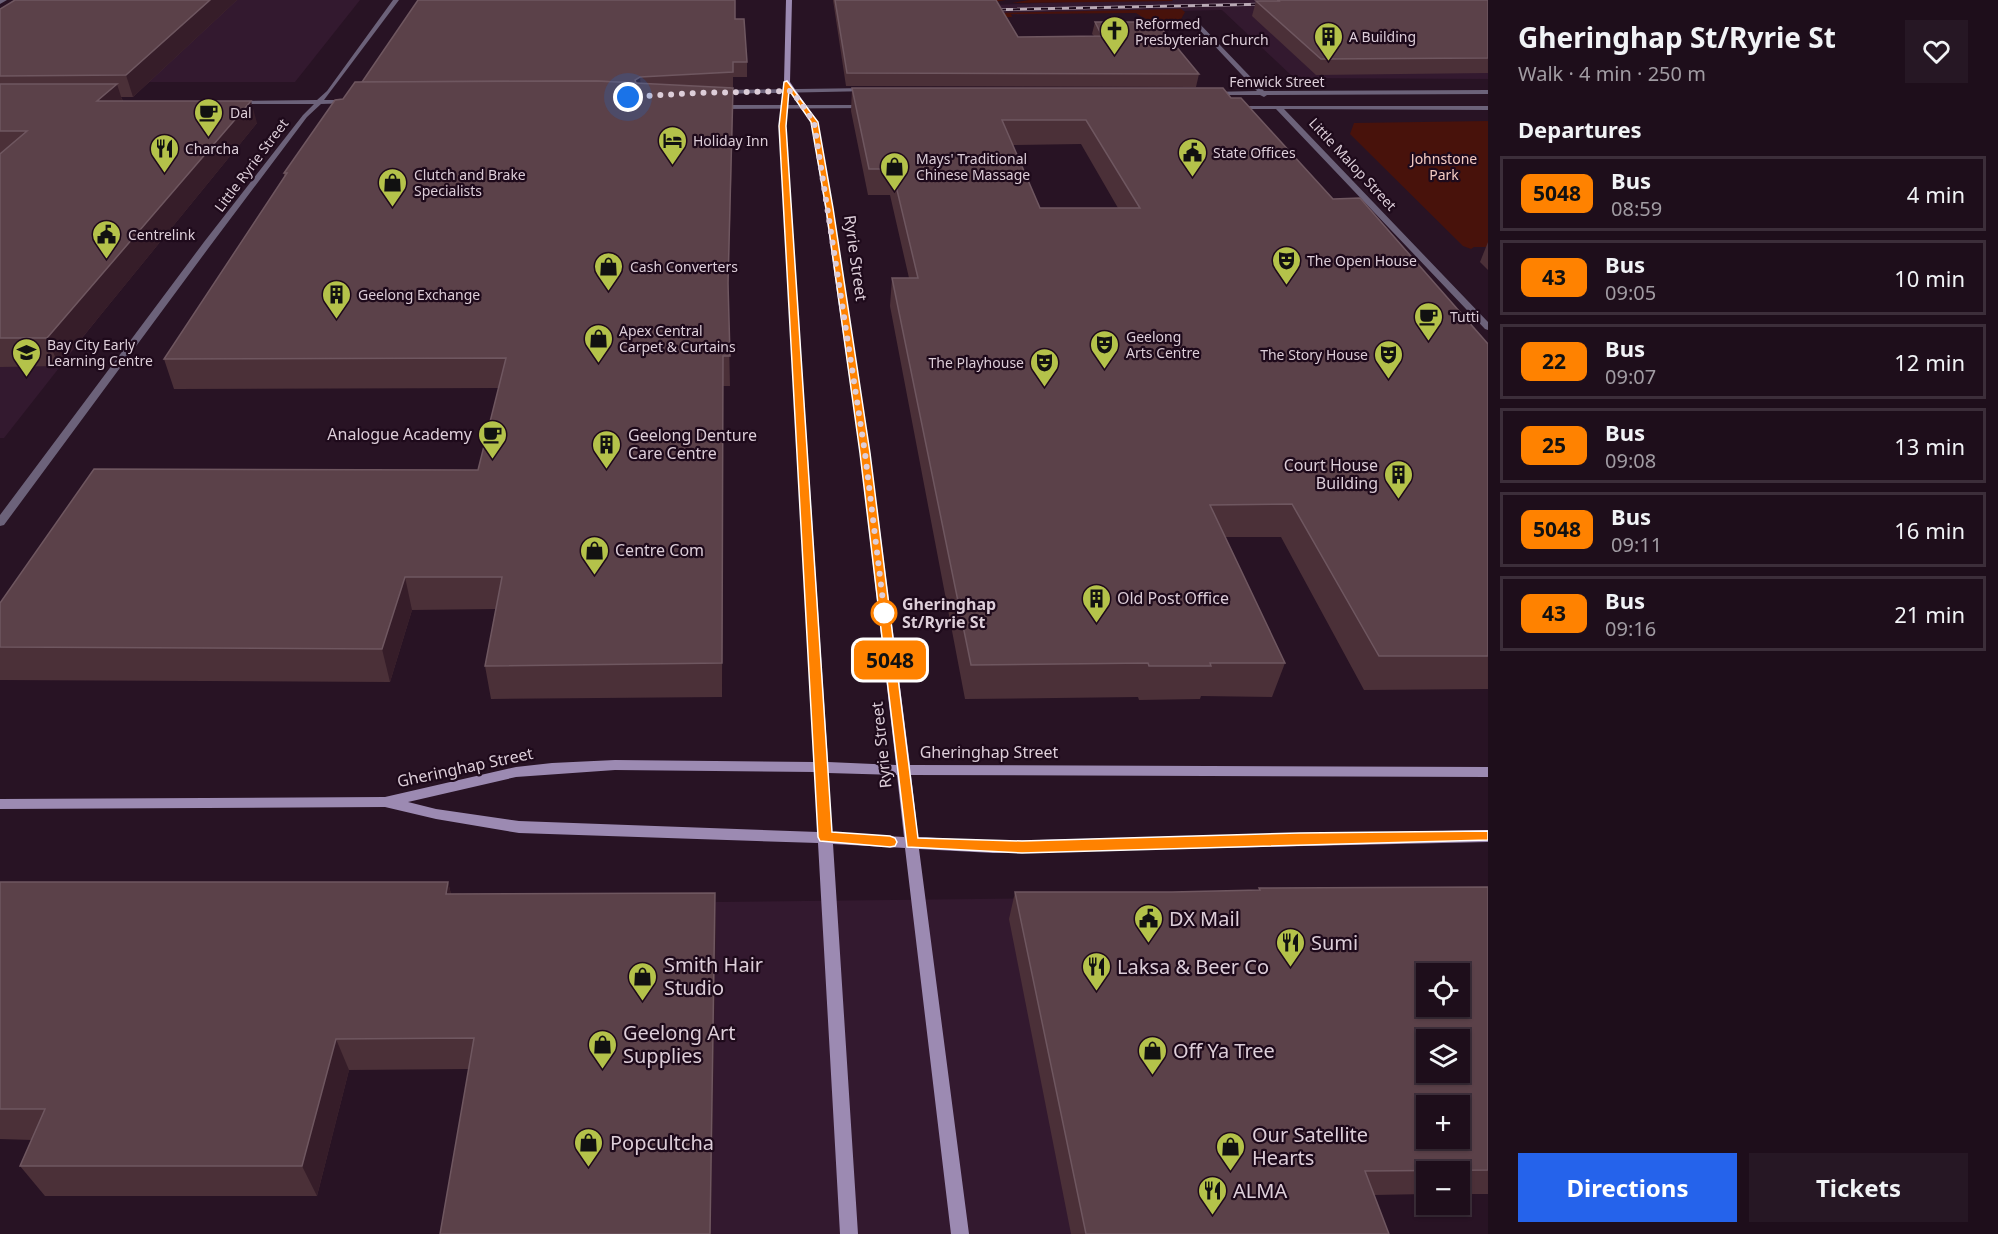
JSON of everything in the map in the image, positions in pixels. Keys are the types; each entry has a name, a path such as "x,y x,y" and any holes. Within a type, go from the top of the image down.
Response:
{"main road":[{"path":"789,0 788,91 783,107 849,1234"},
{"name":"Ryrie Street","path":"788,91 805,107 814,122 829,208 865,453 960,1234"},
{"name":"Gheringhap Street","path":"0,804 385,802 509,773 552,768 709,765 903,770 1488,772"},
{"name":"Gheringhap Street","path":"385,802 436,814 519,827 825,837 1022,847 1488,836"}],"street":[{"name":"Little Ryrie Street","path":"0,522 207,244 305,116 337,82 396,0"},
{"name":"Little Malop Street","path":"1195,22 1488,327"},
{"path":"706,92 878,90"},
{"name":"Fenwick Street","path":"1197,92 1488,92"},
{"path":"223,102 355,102"},
{"path":"707,106 871,107"},
{"name":"Fenwick Street","path":"1229,107 1488,108"}],"shaded area":[{"path":"48,0 360,0 295,82 0,82 0,33"},
{"path":"1115,0 1488,0 1488,79 1294,78 1222,10 894,17 893,9"},
{"name":"Bay City Early Learning Centre","path":"0,317 99,317 4,438 0,438"},
{"path":"1250,896 1373,1234 481,1234 530,904"}],"green space":[{"path":"936,0 1006,0 981,4 996,13 1181,9 1185,12 1179,23 1151,21 1136,13 1011,14 1012,17 873,21"},
{"path":"1029,0 1172,0 1173,1 1012,3"},
{"name":"Johnstone Park","path":"1488,121 1488,247 1471,249 1463,246 1350,134 1354,123"}],"building":[{"path":"15,0 210,0 126,75 0,76 0,9"},
{"path":"418,0 735,0 735,19 744,19 747,62 733,62 733,72 640,77 635,80 636,83 597,81 362,82"},
{"path":"835,0 996,0 1018,37 1102,36 1095,22 1156,22 1199,74 847,73"},
{"path":"1488,0 1488,58 1321,59 1256,1"},
{"path":"596,81 733,88 728,283 730,356 723,356 722,663 485,666 502,577 405,577 382,649 0,647 0,603 94,469 478,470 506,358 164,359 287,173 284,173 335,100 343,99 355,82"},
{"path":"0,84 117,84 97,101 251,101 47,338 0,338 0,154 27,131 0,131"},
{"path":"852,88 1223,88 1231,98 1241,98 1333,199 1360,198 1488,344 1488,656 1379,656 1292,504 1210,505 1285,663 1210,663 1211,666 1149,666 1148,663 971,665 892,278 918,278 892,169 869,169","holes":["1002,120 1086,120 1140,208 1040,208"]},
{"path":"0,882 448,882 446,894 715,893 710,1234 440,1234 474,1038 336,1039 302,1166 20,1166 45,1109 0,1109"},
{"path":"1488,887 1488,1170 1470,1170 1470,1161 1416,1161 1416,1171 1365,1171 1389,1234 1086,1234 1015,892 1260,890 1259,888"}],"railway":[{"path":"985,10 1273,4"}],"bus line":[{"name":"5048","path":"890,842 825,837 783,126 784,91 787,82 814,122 829,208 865,453 869,503 912,843 1022,847 1488,836"}],"place":[{"name":"Reformed Presbyterian Church","path":"1114,56"},
{"name":"A Building","path":"1328,62"},
{"name":"Dal","path":"209,138"},
{"name":"Holiday Inn","path":"672,166"},
{"name":"Charcha","path":"164,174"},
{"name":"State Offices","path":"1192,178"},
{"name":"Mays' Traditional Chinese Massage","path":"895,192"},
{"name":"Clutch and Brake Specialists","path":"393,208"},
{"name":"Centrelink","path":"107,260"},
{"name":"The Open House","path":"1286,286"},
{"name":"Cash Converters","path":"609,292"},
{"name":"Geelong Exchange","path":"337,320"},
{"name":"Tutti","path":"1429,342"},
{"name":"Apex Central Carpet & Curtains","path":"598,364"},
{"name":"Geelong Arts Centre","path":"1105,370"},
{"name":"Bay City Early Learning Centre","path":"26,378"},
{"name":"The Story House","path":"1389,380"},
{"name":"The Playhouse","path":"1045,388"},
{"name":"Analogue Academy","path":"493,460"},
{"name":"Geelong Denture Care Centre","path":"607,470"},
{"name":"Court House Building","path":"1399,500"},
{"name":"Centre Com","path":"594,576"},
{"name":"Gheringhap St/Ryrie St","path":"884,613"},
{"name":"Old Post Office","path":"1096,624"},
{"name":"DX Mail","path":"1148,944"},
{"name":"Sumi","path":"1290,968"},
{"name":"Laksa & Beer Co","path":"1096,992"},
{"name":"Smith Hair Studio","path":"643,1002"},
{"name":"Geelong Art Supplies","path":"602,1070"},
{"name":"Off Ya Tree","path":"1152,1076"},
{"name":"Popcultcha","path":"589,1168"},
{"name":"Our Satellite Hearts","path":"1231,1172"},
{"name":"ALMA","path":"1212,1216"}],"route":[{"path":"628,97 792,91 814,122 865,453 869,503 885,618 884,613"}]}
